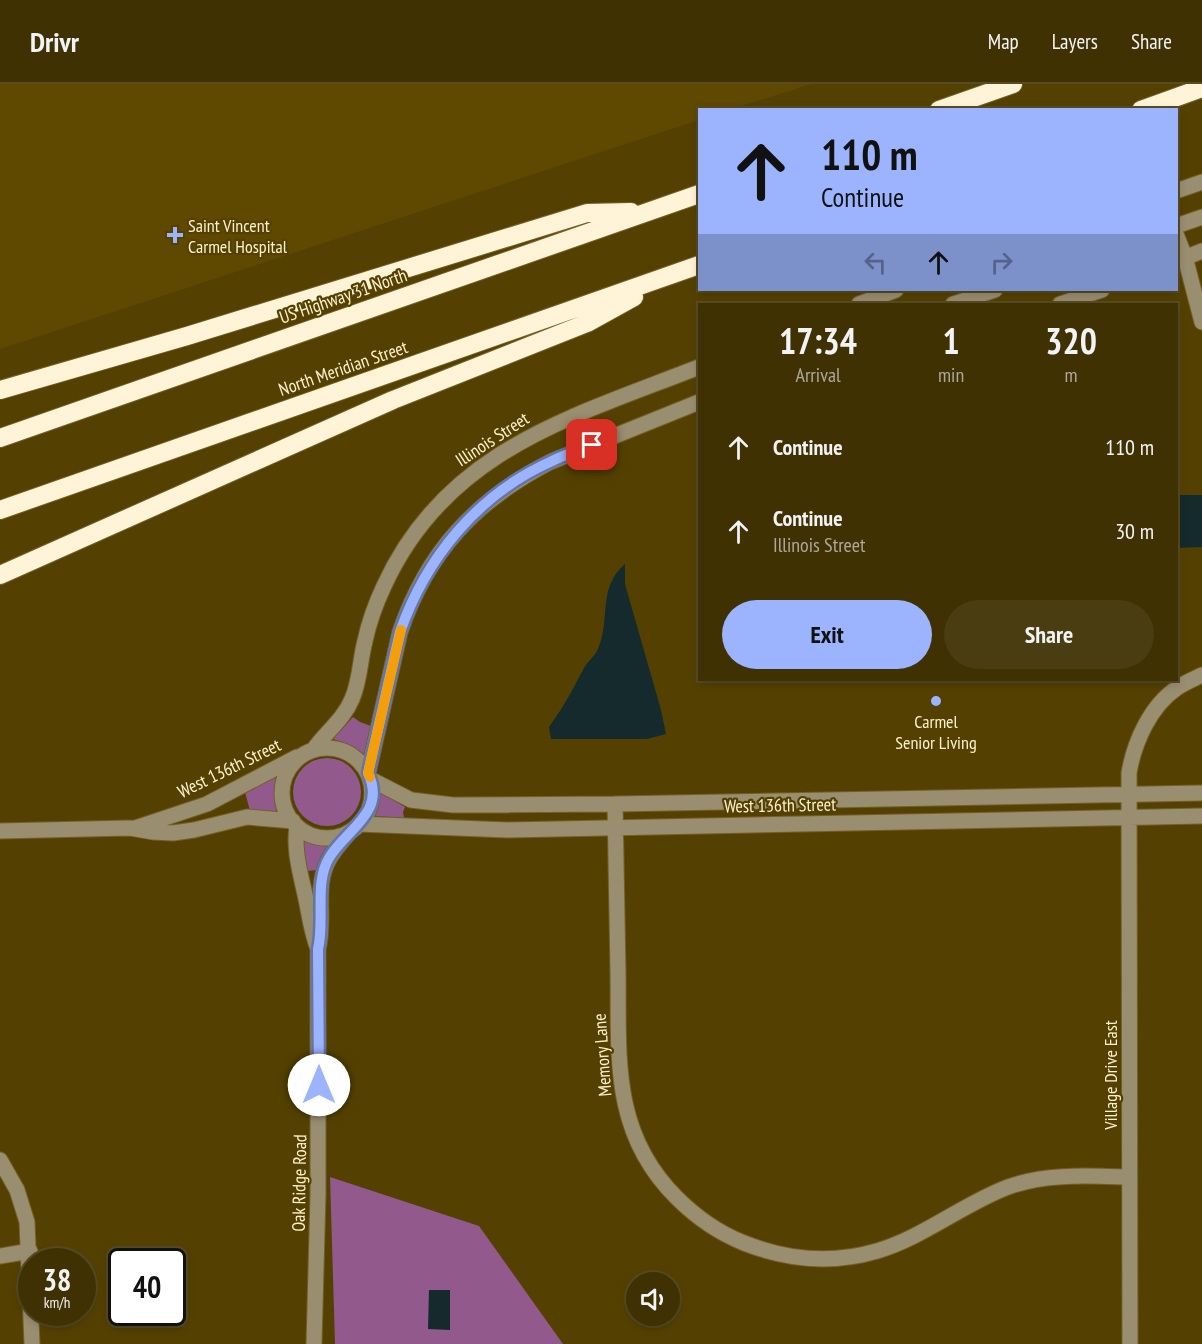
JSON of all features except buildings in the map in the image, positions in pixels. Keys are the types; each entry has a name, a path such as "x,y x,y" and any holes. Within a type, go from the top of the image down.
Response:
{"highway":[{"path":"945,108 1013,84"},
{"path":"1147,108 1202,88"},
{"name":"US Highway 31 North","path":"0,438 698,194"},
{"path":"0,390 187,336 587,213 651,211"},
{"name":"North Meridian Street","path":"0,510 698,265"},
{"path":"0,575 393,400 587,323 675,274"}],"street":[{"path":"1178,190 1202,182"},
{"path":"1178,225 1202,217"},
{"path":"1178,244 1202,322"},
{"path":"1181,259 1202,251"},
{"path":"862,303 893,291"},
{"path":"956,303 993,291"},
{"path":"1063,303 1099,291"},
{"name":"Illinois Street","path":"309,751 341,717 351,701 372,614 396,561 427,517 444,499 479,467 541,430 698,367"},
{"path":"369,776 400,632 428,571 454,534 487,502 531,471 698,402"},
{"name":"Village Drive East","path":"1130,1344 1129,806 1132,759 1153,714 1176,689 1202,675"},
{"path":"333,747 342,750 359,760 369,776 373,795 371,804 354,829 333,837 316,837 295,824 283,803 282,786 287,770 309,751 333,747"},
{"name":"West 136th Street","path":"135,828 207,804 274,767 309,751"},
{"name":"West 136th Street","path":"369,776 411,800 427,803 509,806 615,804 1129,806 1202,816"},
{"name":"West 136th Street","path":"354,829 507,830 615,827 1129,806 1202,793"},
{"name":"Memory Lane","path":"615,804 619,1056 624,1102 635,1138 651,1168 678,1199 708,1224 737,1240 769,1252 801,1258 839,1259 896,1244 993,1194 1026,1182 1066,1177 1130,1177"},
{"name":"West 136th Street","path":"0,831 135,828 173,833 247,817 295,824"},
{"name":"Oak Ridge Road","path":"295,824 296,855 312,934 318,949"},
{"name":"Oak Ridge Road","path":"314,1344 318,1194 318,949 322,935 322,887 329,858 354,829"},
{"path":"0,1160 17,1190 27,1222 30,1248"},
{"path":"0,1256 18,1253"},
{"path":"32,1326 32,1344"}],"shaded area":[{"name":"Saint Vincent Carmel Hospital","path":"0,84 811,84 735,108 698,108 698,120 0,349"},
{"path":"353,717 371,726 364,754 333,739"},
{"path":"327,758 340,761 351,768 358,779 361,792 358,805 351,816 340,823 327,826 314,823 303,816 296,805 293,792 296,779 303,768 314,761"},
{"path":"276,777 274,794 278,813 262,810 250,811 245,792"},
{"path":"380,792 405,807 404,818 375,816"},
{"path":"301,839 328,846 317,870 307,871"},
{"path":"330,1177 479,1226 563,1344 335,1344"}],"water":[{"path":"1178,495 1202,495 1202,547 1178,548"},
{"path":"625,564 625,584 666,734 647,739 551,739 549,727 598,649 611,583 616,573"},
{"path":"429,1290 450,1290 450,1330 428,1329"}],"slow traffic":[{"path":"370,777 368,773 401,630"}],"place":[{"name":"Saint Vincent Carmel Hospital","path":"175,235"},
{"name":"Carmel Senior Living","path":"936,701"}],"route":[{"path":"319,1085 318,949 322,935 323,874 329,858 349,833 363,821 371,804 373,795 368,773 400,632 416,592 440,552 454,534 487,502 531,471 592,445"}]}
